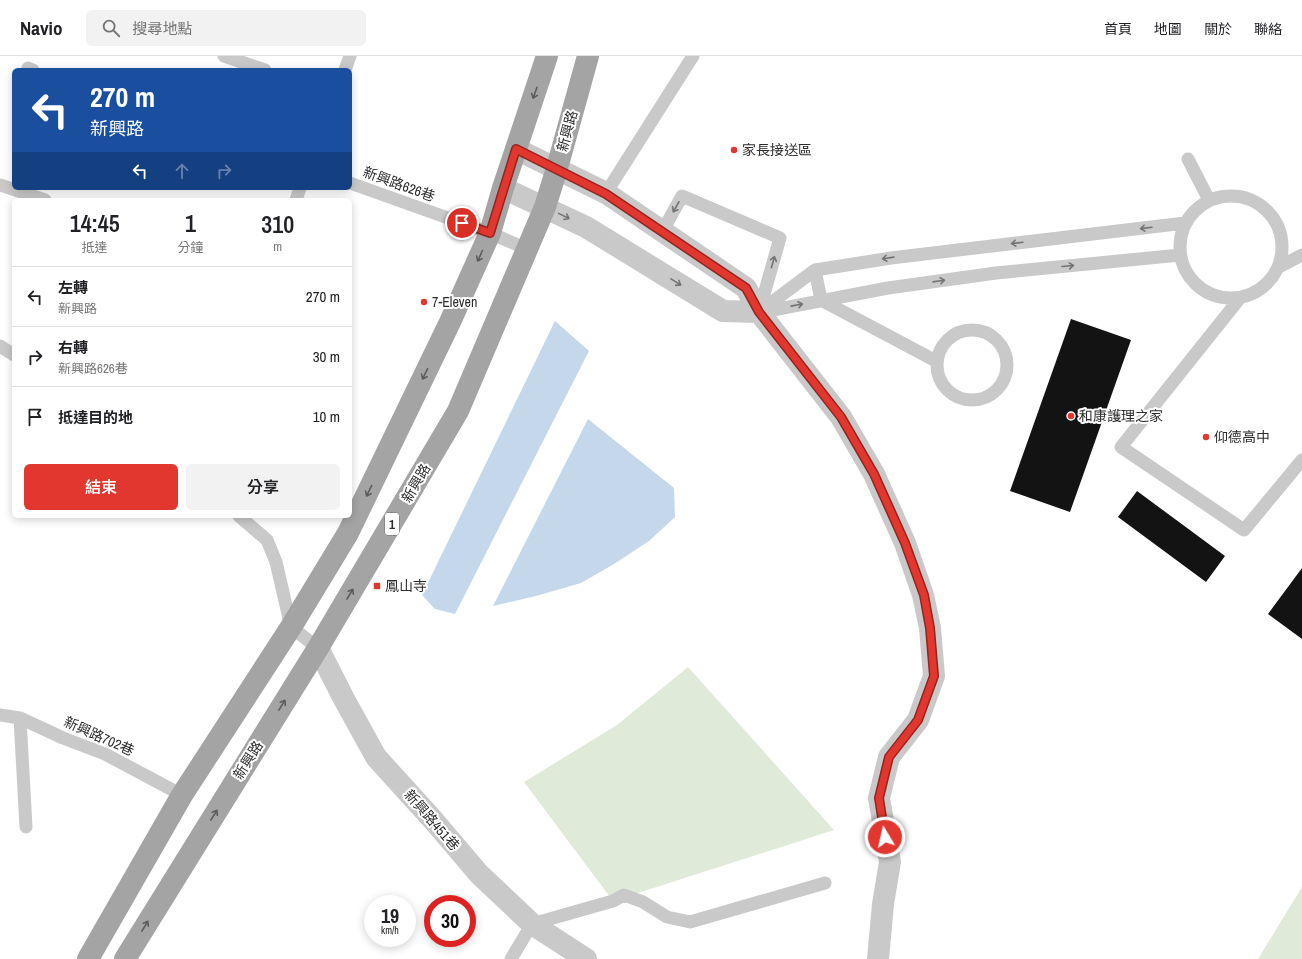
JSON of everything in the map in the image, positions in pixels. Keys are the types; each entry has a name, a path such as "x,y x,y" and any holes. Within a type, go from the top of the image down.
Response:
{"main road":[{"path":"88,959 182,795 291,627 348,533 450,322 490,233 503,188 547,56"},
{"name":"新興路","path":"125,959 318,648 458,411 545,207 588,56"}],"street":[{"path":"516,149 557,168 606,194 746,288 759,312 841,417 874,474 908,550 924,595 930,628 934,676 918,720 889,757 879,798 890,862 883,904 878,959"},
{"path":"503,188 586,227 723,311 759,312"},
{"name":"新興路451巷","path":"318,648 376,757 434,821 478,874 532,924 586,959"}],"lane":[{"path":"224,56 259,68"},
{"path":"346,68 350,56"},
{"path":"606,194 693,56"},
{"path":"1188,159 1209,200"},
{"name":"新興路626巷","path":"352,184 490,233 527,249"},
{"path":"0,185 12,189"},
{"path":"15,190 39,198"},
{"path":"1227,195 1245,197 1261,204 1273,216 1281,233 1283,250 1278,267 1269,282 1256,292 1240,298 1224,298 1208,293 1194,284 1185,270 1180,255 1180,238 1185,223 1194,210 1209,200 1227,195"},
{"path":"662,232 682,196 780,238 759,312"},
{"path":"759,312 815,270 890,258 1185,223"},
{"path":"759,312 888,288 996,273 1180,255"},
{"path":"1278,267 1302,256"},
{"path":"815,270 821,300"},
{"path":"1240,298 1121,447 1244,530 1302,460"},
{"path":"821,300 936,361"},
{"path":"968,329 981,330 992,335 1001,343 1006,354 1008,366 1005,378 999,387 991,394 981,399 970,400 960,398 950,393 942,384 937,373 936,361 940,349 947,339 957,332 968,329"},
{"path":"0,346 12,354"},
{"path":"241,518 267,540 276,562 291,627 318,648"},
{"name":"新興路702巷","path":"0,715 20,718 63,738 105,754 182,795"},
{"path":"20,718 26,827"},
{"path":"511,959 532,924 613,901 624,895 643,902 667,917 690,922 825,883"}],"green space":[{"path":"688,667 834,830 613,901 524,782 617,725"},
{"path":"1302,887 1302,959 1258,959"}],"water":[{"path":"555,321 589,351 455,614 435,609 422,595"},
{"path":"588,419 674,488 675,517 649,541 581,583 493,606"}],"building":[{"name":"和康護理之家","path":"1071,319 1131,340 1070,512 1010,491"},
{"path":"1137,491 1225,556 1206,582 1118,517"},
{"path":"1302,568 1302,639 1268,614"}],"place":[{"name":"家長接送區","path":"734,150"},
{"name":"7-Eleven","path":"424,302"},
{"name":"和康護理之家","path":"1071,416"},
{"name":"仰德高中","path":"1206,437"},
{"name":"鳳山寺","path":"377,586"}],"route":[{"path":"462,223 490,233 516,149 557,168 606,194 746,288 759,312 841,417 874,474 905,543 924,595 930,628 934,676 918,720 889,757 879,798 885,837"}]}
